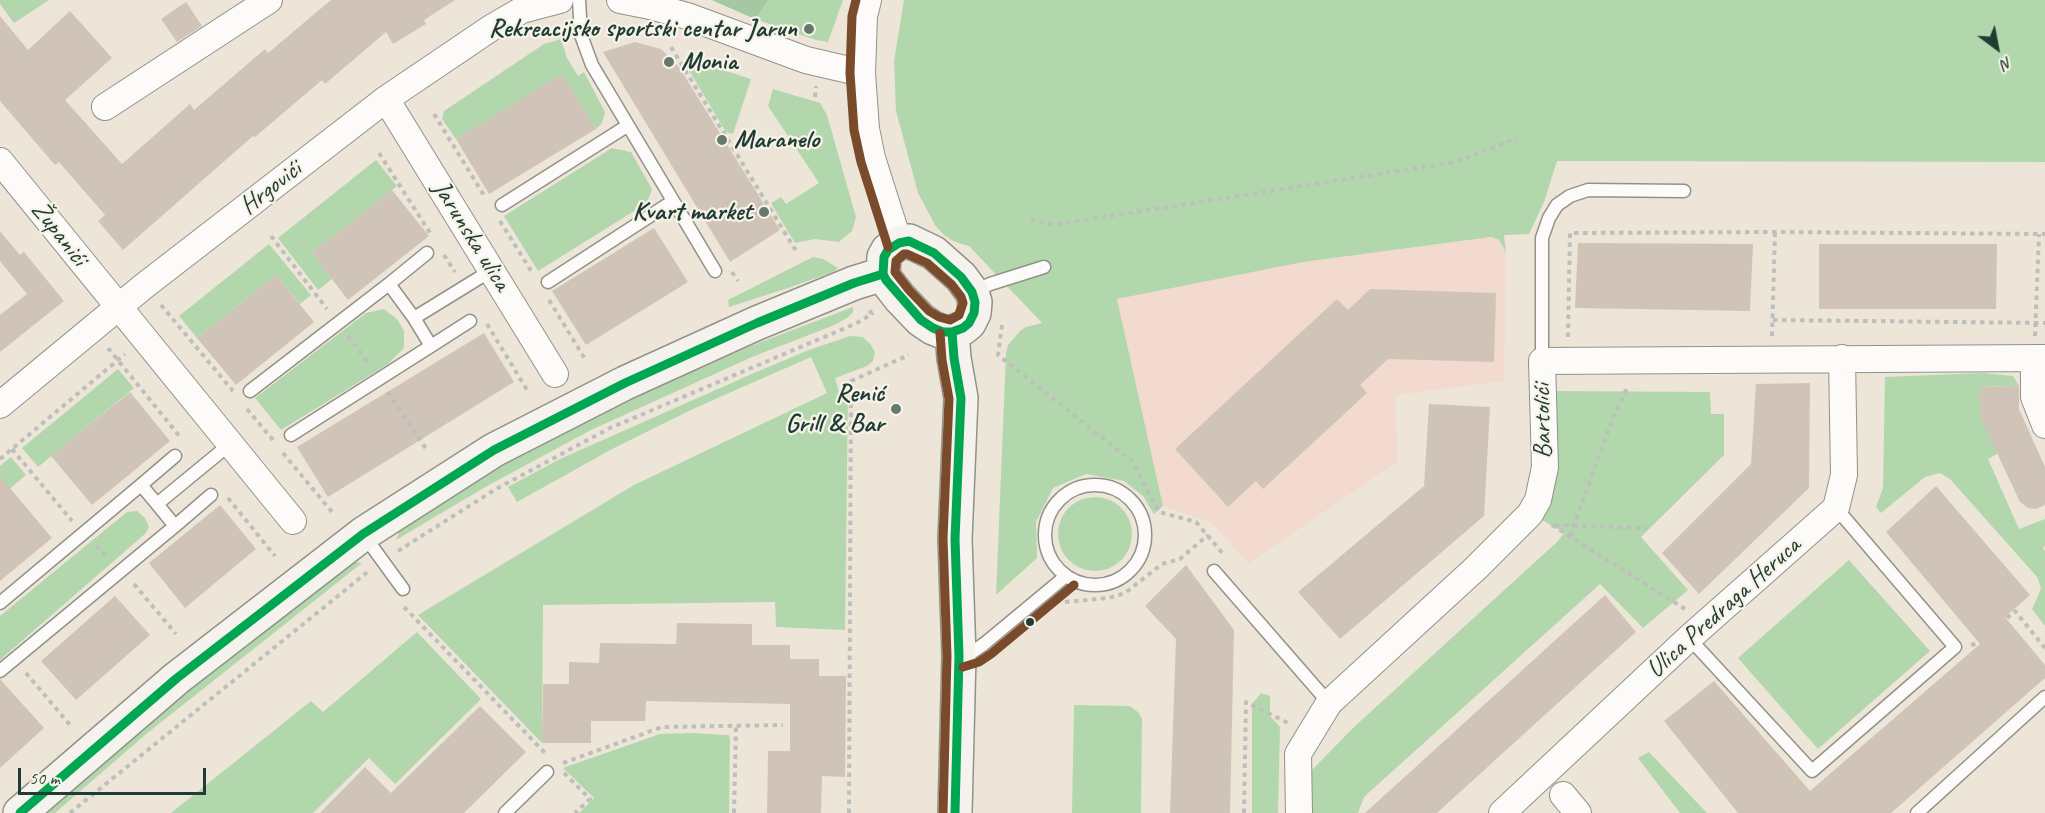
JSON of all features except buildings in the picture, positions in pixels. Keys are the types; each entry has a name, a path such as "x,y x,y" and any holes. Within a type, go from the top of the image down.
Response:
{"street":[{"path":"105,107 269,0"},
{"name":"Hrgovići","path":"0,405 118,308 386,99 491,28 522,10 560,0"},
{"path":"620,0 687,16 806,60 862,73"},
{"path":"867,0 862,73 866,129 872,158 899,243"},
{"path":"862,73 876,38 885,0"},
{"name":"Jarunska ulica","path":"386,99 555,374"},
{"name":"Županići","path":"0,161 118,308"},
{"path":"909,241 934,253 961,277 972,292 975,302 974,313 969,323 963,328 943,332 933,328 921,320 900,298 883,274 884,257 888,250 899,243 909,241"},
{"path":"20,813 177,678 363,534 494,450 562,414 757,323 854,283 883,274"},
{"path":"118,308 293,521"},
{"path":"952,332 961,398 955,539 959,656 955,813"},
{"path":"1836,508 1844,475 1842,358"},
{"path":"2040,358 2034,397 2045,425"},
{"name":"Bartolići","path":"1299,813 1298,754 1329,703 1476,568 1530,514 1538,500 1545,467 1542,361 2040,358"},
{"name":"Ulica Predraga Heruca","path":"1502,813 1698,630 1836,508"}],"lane":[{"path":"579,0 580,36 592,65 715,271"},
{"path":"496,209 627,126"},
{"path":"1542,361 1542,238 1549,218 1557,205 1570,196 1588,190 1684,191"},
{"path":"548,282 673,201"},
{"path":"250,391 427,254"},
{"path":"972,292 1044,267"},
{"path":"414,318 492,270"},
{"path":"389,284 431,346"},
{"path":"291,435 470,321"},
{"path":"157,504 230,444"},
{"path":"0,603 175,456"},
{"path":"141,485 175,526"},
{"path":"1101,485 1117,490 1131,499 1145,527 1145,542 1141,556 1133,568 1122,578 1108,584 1079,583 1066,576 1054,565 1047,549 1045,533 1048,517 1057,503 1069,492 1085,486 1101,485"},
{"path":"0,671 211,495"},
{"path":"1698,630 1812,771 1955,647 1836,508"},
{"path":"363,534 403,589"},
{"path":"1214,571 1329,703"},
{"path":"959,656 974,651 984,644 1066,576"},
{"path":"1917,813 2045,697"},
{"path":"505,813 552,769"}],"path":[{"path":"671,47 798,254"},
{"path":"434,114 496,209 535,277"},
{"path":"1031,219 1052,225 1456,162 1517,138"},
{"path":"1772,359 1775,232"},
{"path":"1568,361 1570,233 2042,234 2036,323 2040,358"},
{"path":"271,236 379,379 426,449"},
{"path":"547,297 585,358"},
{"path":"397,551 496,489 610,428 857,323 872,315 868,308"},
{"path":"1773,320 2045,323"},
{"path":"0,459 126,353"},
{"path":"849,813 851,381 909,355"},
{"path":"998,355 1132,460 1159,512 1196,522 1228,560"},
{"path":"1570,536 1612,420 1641,360"},
{"path":"1530,514 1570,536 1698,630"},
{"path":"1552,525 1647,528"},
{"path":"1059,603 1109,598 1125,593 1162,564 1180,559 1208,535"},
{"path":"70,813 369,571"},
{"path":"401,604 552,769 590,799 575,813"},
{"path":"2007,618 2015,611 2045,648"},
{"path":"14,660 70,725"},
{"path":"1244,813 1246,702 1290,724"},
{"path":"552,769 662,727 783,725"},
{"path":"734,813 736,726"}],"shaded area":[{"path":"1491,237 1499,240 1506,253 1504,381 1395,395 1398,462 1249,564 1212,523 1163,506 1117,299 1303,262"}],"green space":[{"path":"0,0 49,0 14,23 0,4"},
{"name":"Rekreacijsko sportski centar Jarun","path":"712,0 843,0 828,42 755,19"},
{"path":"712,0 768,0 755,19"},
{"path":"904,0 2045,0 2045,162 1557,161 1544,202 1529,234 1504,235 1506,253 1499,240 1491,237 1303,262 1117,299 1163,506 1154,514 1143,496 1124,481 1086,474 1053,488 1036,522 1037,558 996,595 1006,353 1008,345 1020,331 1042,323 969,246 955,242 944,235 935,225 918,193 896,111 894,61"},
{"path":"561,39 567,58 578,76 584,72 605,112 602,123 596,129 562,75 456,139 442,119 444,111 544,44"},
{"path":"685,58 751,79 733,134 726,132 687,67"},
{"path":"773,89 820,103 827,115 856,217 852,231 839,242 815,239 795,243 771,203 781,197 786,204 819,183 768,106"},
{"path":"612,148 631,152 652,189 647,203 538,271 504,216"},
{"path":"376,160 397,186 312,253 332,279 318,290 278,238"},
{"path":"269,244 311,295 300,304 276,275 197,338 179,316"},
{"path":"813,257 823,259 838,268 833,272 729,307 728,300"},
{"path":"853,307 853,312 847,318 832,326 752,357 591,430 487,486 396,540 401,527 482,476 586,420 748,347"},
{"path":"384,309 397,319 404,331 404,348 388,364 281,430 255,398 366,313"},
{"path":"850,336 863,337 875,352 873,361 867,366 835,378 840,395 848,392 845,630 776,627 775,602 543,605 542,743 418,615 634,485 827,393 811,357 695,408 614,448 517,502 508,487 560,459 754,373"},
{"path":"118,369 134,388 38,467 22,448"},
{"path":"1983,373 2013,376 2019,386 1980,387 1997,454 1988,459 2019,529 2045,519 2045,546 2043,548 2045,551 2045,626 2032,609 2041,589 2038,578 1950,479 1940,473 1925,477 1881,513 1876,507 1883,488 1885,377"},
{"path":"1556,391 1710,392 1711,414 1724,414 1724,455 1641,537 1688,590 1643,628 1600,584 1364,797 1358,813 1311,813 1311,771 1354,727 1557,542 1564,533 1539,518 1554,486 1557,461"},
{"path":"11,457 26,475 0,497 0,466"},
{"path":"1095,497 1109,500 1121,508 1129,520 1132,534 1129,548 1121,560 1109,568 1095,571 1081,568 1069,560 1061,548 1058,534 1061,520 1069,508 1081,500"},
{"path":"137,511 145,518 149,527 146,533 0,660 0,616 127,512"},
{"path":"1849,560 1930,651 1818,749 1738,658"},
{"path":"362,563 145,735 55,813 40,813 138,729 350,564"},
{"path":"417,632 481,699 395,784 369,758 313,813 171,813 311,701 323,712"},
{"path":"1261,693 1270,696 1270,716 1280,727 1278,813 1252,813 1252,704"},
{"path":"1074,705 1130,706 1139,713 1142,719 1141,813 1072,813"},
{"path":"660,734 729,735 729,813 579,813 594,798 563,768"},
{"path":"1649,752 1707,813 1680,813 1638,758"}],"transit line":[{"path":"856,0 852,16 850,73 854,130 861,162 888,247"},
{"path":"909,241 934,253 961,277 972,292 975,302 974,313 969,323 963,328 952,332 943,332 933,328 921,320 886,280 883,274 884,257 888,250 899,243 909,241"},
{"path":"904,254 927,263 952,285 963,303 959,315 950,320 939,317 929,311 909,290 895,272 896,261 904,254"},
{"path":"20,813 177,678 363,534 494,450 625,383 757,323 854,283 883,274"},
{"path":"952,332 961,398 955,539 959,656 955,813"},
{"path":"940,333 949,399 943,538 947,656 943,813"},
{"path":"963,667 979,662 991,654 1074,585"}],"place":[{"name":"Rekreacijsko sportski centar Jarun","path":"809,29"},
{"name":"Monia","path":"669,62"},
{"name":"Maranelo","path":"722,140"},
{"name":"Kvart market","path":"764,212"},
{"name":"Renić Grill & Bar","path":"896,409"}]}
